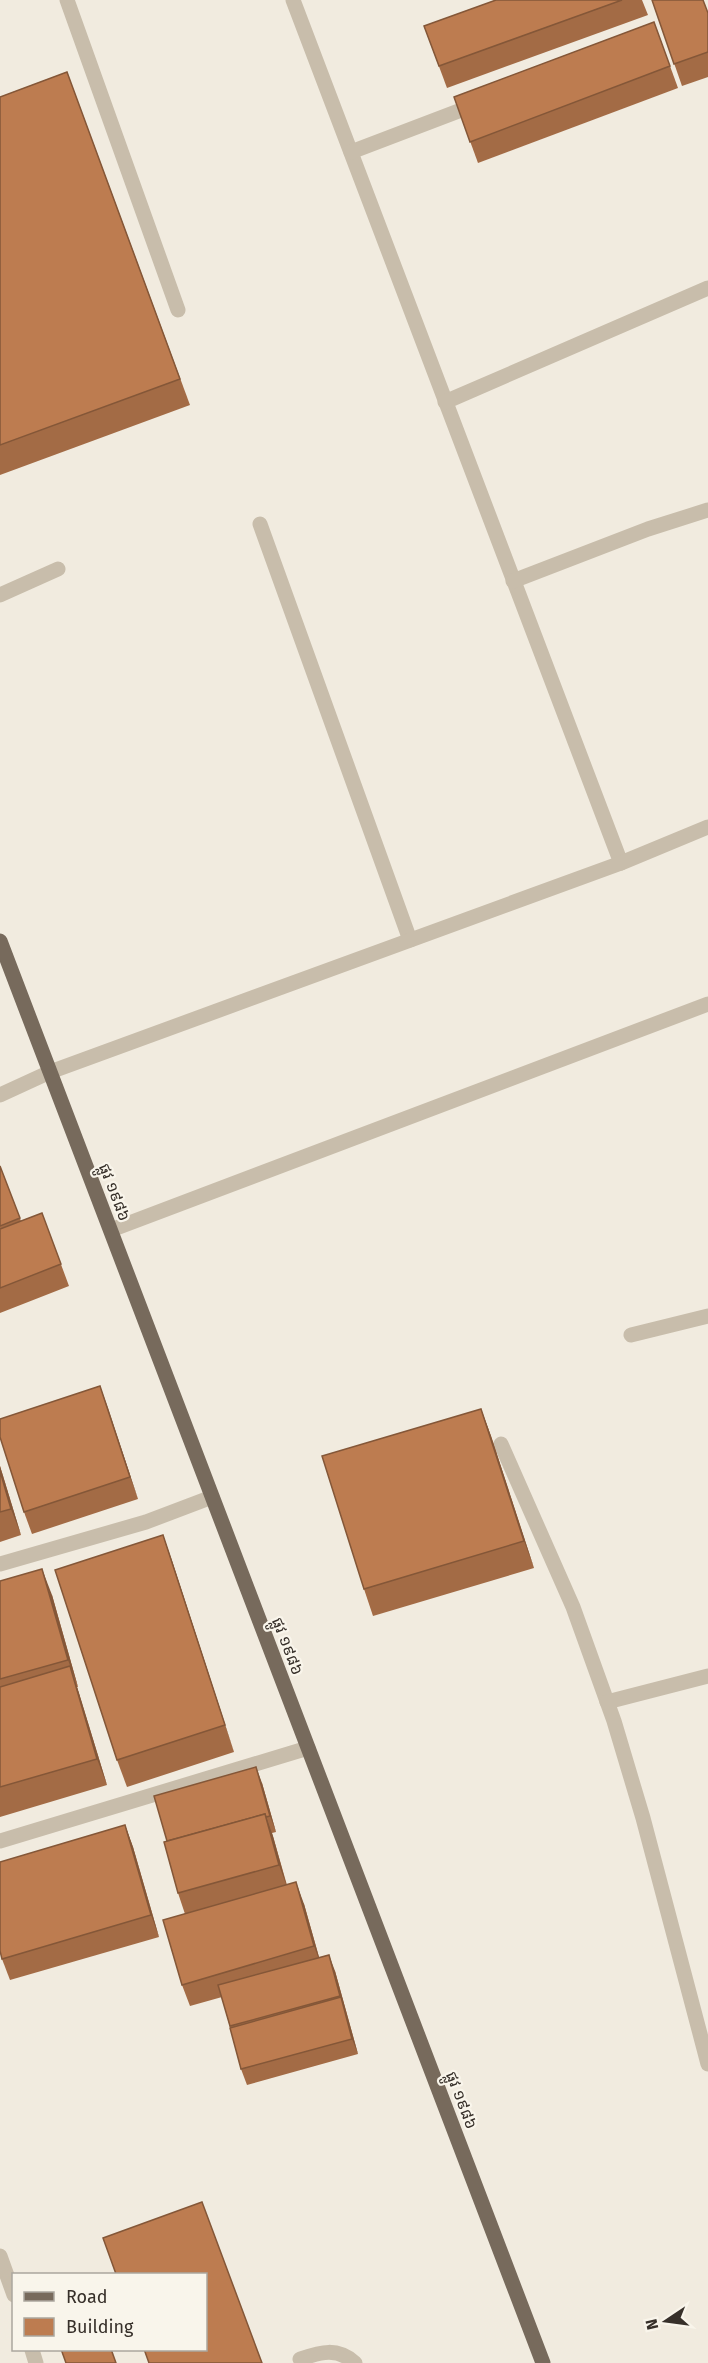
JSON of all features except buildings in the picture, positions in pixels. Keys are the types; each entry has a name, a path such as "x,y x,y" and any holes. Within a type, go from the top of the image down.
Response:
{"main road":[{"name":"ផ្លូវ ១៩៨៦","path":"0,941 543,2363"}],"street":[{"path":"67,0 178,310"},
{"path":"293,0 621,863"},
{"path":"351,152 494,97"},
{"path":"445,402 708,288"},
{"path":"513,581 648,529 708,510"},
{"path":"260,524 410,940"},
{"path":"0,595 58,569"},
{"path":"0,1095 50,1072 621,863 708,827"},
{"path":"111,1230 708,1004"},
{"path":"631,1335 708,1316"},
{"path":"501,1444 573,1607 607,1702 643,1818 708,2064"},
{"path":"0,1563 146,1522 212,1497"},
{"path":"607,1702 708,1676"},
{"path":"0,1841 308,1748"},
{"path":"0,2256 12,2289"},
{"path":"300,2359 333,2351 355,2363"}]}
